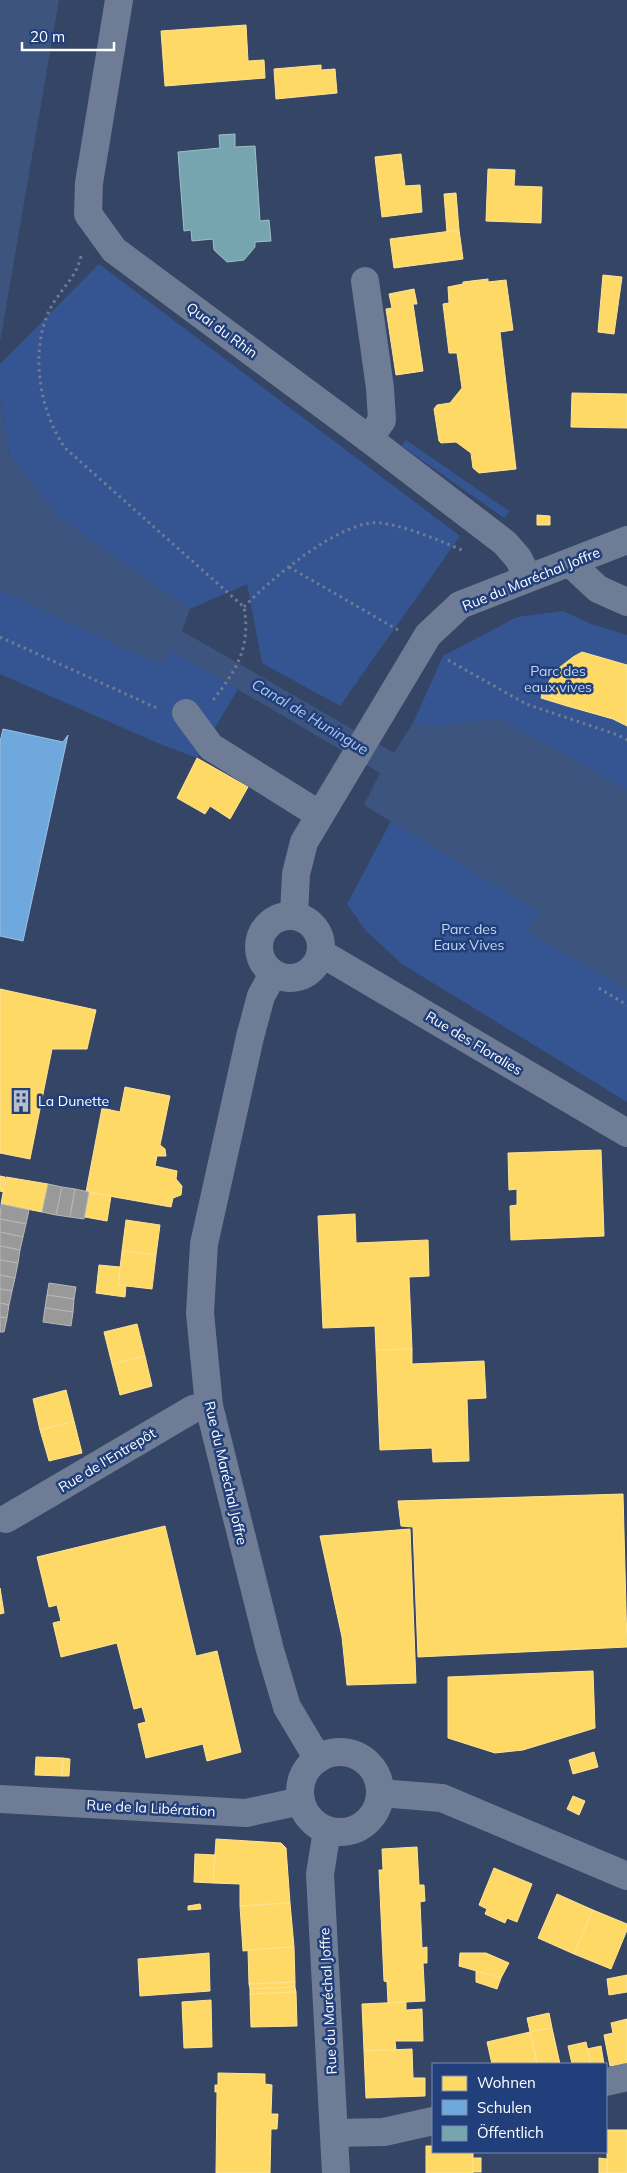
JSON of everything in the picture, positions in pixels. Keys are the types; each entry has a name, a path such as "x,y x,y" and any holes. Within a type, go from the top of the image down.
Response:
{"street":[{"name":"Quai du Rhin","path":"119,0 89,183 88,214 114,250 369,439 505,544 518,558 528,577"},
{"path":"365,281 380,388 382,420 369,439"},
{"name":"Rue du Maréchal Joffre","path":"294,915 296,874 304,842 428,635 460,605 627,540"},
{"path":"570,563 598,589 627,602"},
{"path":"186,713 211,747 320,815"},
{"path":"294,915 311,922 320,936 321,953 315,967 302,976 287,978 273,974 261,960 258,943 265,927 279,917 294,915"},
{"name":"Rue des Floralies","path":"321,953 627,1133"},
{"name":"Rue du Maréchal Joffre","path":"273,974 260,996 204,1244 200,1313 209,1406 273,1660 288,1707 318,1759"},
{"name":"Rue de l'Entrepôt","path":"6,1520 193,1409 209,1406"},
{"path":"341,1752 364,1761 378,1780 380,1792 378,1805 372,1816 363,1825 352,1830 339,1832 327,1830 310,1819 301,1801 301,1782 311,1765 318,1759 329,1754 341,1752"},
{"path":"380,1792 442,1798 627,1876"},
{"name":"Rue de la Libération","path":"0,1799 246,1813 301,1801"},
{"name":"Rue du Maréchal Joffre","path":"327,1830 320,1874 336,2173"},
{"path":"607,2082 627,2078"},
{"path":"335,2133 384,2132 432,2121"}],"path":[{"path":"0,637 170,714 186,713 214,700 242,658 247,634 244,607 65,448 54,432 44,407 40,373 40,340 54,302 75,276 82,254"},
{"path":"244,607 264,585 289,567 356,526 379,522 433,538 469,553 505,544"},
{"path":"289,567 403,633"},
{"path":"443,656 526,704 618,735 627,740"},
{"path":"599,988 627,1005"}],"green space":[{"path":"99,264 460,536 340,706 262,663 247,584 190,609 60,519 9,455 0,396 0,364"},
{"path":"406,440 509,511 504,518 402,446"},
{"path":"0,590 160,665 171,650 238,689 197,758 160,744 0,674"},
{"name":"Parc des eaux vives","path":"563,611 591,624 627,635 627,790 500,719 432,727 413,723 443,656 517,617"},
{"name":"Parc des Eaux Vives","path":"391,821 539,911 528,932 627,990 627,1102 402,964 366,931 347,904"}],"water":[{"path":"0,0 59,0 0,342"},
{"name":"Canal de Huningue","path":"0,396 9,455 61,519 190,609 182,631 394,753 413,723 432,727 500,719 627,790 627,990 527,932 538,911 364,805 380,773 171,650 160,665 0,590"}],"building: Wohnen":[{"path":"246,25 248,61 264,60 265,78 165,86 161,31"},
{"path":"321,65 321,70 335,69 337,93 276,99 274,69"},
{"path":"401,154 405,186 420,185 422,212 382,217 375,157"},
{"path":"488,169 515,170 514,186 542,187 541,223 486,221"},
{"path":"456,193 459,230 447,232 444,194"},
{"path":"459,230 463,259 394,268 390,239"},
{"path":"603,275 622,277 614,334 598,332"},
{"path":"488,279 488,282 506,280 513,330 500,332 516,469 479,473 473,468 471,453 456,442 441,443 439,441 434,409 437,405 450,403 462,388 457,353 449,353 443,304 449,303 448,287 463,284 463,282"},
{"path":"414,289 417,304 413,304 423,371 396,375 386,309 392,308 389,294"},
{"path":"572,393 627,394 627,428 571,427"},
{"path":"537,515 550,516 550,525 537,525"},
{"path":"582,652 627,665 627,726 613,719 567,706 569,702 542,694 555,671"},
{"path":"542,694 569,702 567,706 541,698"},
{"path":"197,758 248,787 230,819 210,806 205,814 177,798"},
{"name":"La Dunette","path":"0,989 96,1010 87,1049 52,1049 30,1159 0,1153"},
{"path":"125,1087 170,1096 160,1145 165,1149 166,1156 157,1156 155,1166 177,1171 176,1179 182,1186 181,1195 173,1198 171,1207 86,1192 102,1108 120,1112"},
{"path":"601,1150 604,1236 511,1240 510,1206 517,1205 517,1189 509,1190 508,1153"},
{"path":"0,1176 5,1177 3,1192 0,1191"},
{"path":"6,1177 48,1184 42,1212 1,1204"},
{"path":"89,1192 111,1196 107,1221 85,1217"},
{"path":"355,1214 356,1243 428,1240 429,1276 409,1277 412,1349 376,1350 375,1326 323,1328 318,1216"},
{"path":"126,1220 160,1225 156,1255 122,1251"},
{"path":"122,1251 156,1255 152,1289 118,1285"},
{"path":"99,1265 120,1267 118,1285 126,1285 125,1297 96,1293"},
{"path":"137,1324 145,1356 112,1364 104,1332"},
{"path":"412,1349 412,1364 484,1361 486,1398 467,1399 469,1461 433,1462 432,1448 380,1450 376,1350"},
{"path":"145,1356 152,1386 120,1395 112,1364"},
{"path":"66,1390 74,1421 40,1430 33,1399"},
{"path":"74,1421 82,1453 49,1461 40,1430"},
{"path":"623,1494 627,1647 418,1657 413,1527 401,1526 398,1501"},
{"path":"165,1526 196,1656 217,1651 241,1752 207,1761 203,1744 146,1758 138,1724 146,1722 142,1707 134,1709 117,1643 61,1657 53,1623 61,1621 57,1605 49,1607 37,1557"},
{"path":"410,1529 416,1683 347,1685 342,1637 320,1536"},
{"path":"0,1588 4,1613 0,1614"},
{"path":"593,1671 595,1728 523,1750 495,1753 448,1738 448,1677"},
{"path":"594,1752 598,1767 573,1774 569,1760"},
{"path":"36,1757 63,1758 62,1776 35,1775"},
{"path":"63,1758 70,1759 69,1776 62,1776"},
{"path":"573,1796 585,1801 579,1815 567,1809"},
{"path":"216,1839 281,1843 286,1848 290,1903 240,1906 240,1884 213,1883"},
{"path":"417,1847 419,1885 424,1885 425,1901 420,1902 422,1948 427,1947 427,1963 423,1963 425,2001 388,2003 387,1982 384,1981 379,1870 383,1870 382,1849"},
{"path":"195,1854 215,1855 213,1883 194,1882"},
{"path":"494,1868 532,1884 517,1922 507,1918 505,1923 485,1914 487,1909 479,1905"},
{"path":"557,1894 593,1910 574,1954 538,1938"},
{"path":"290,1903 294,1947 243,1951 240,1906"},
{"path":"200,1904 201,1909 188,1910 188,1906"},
{"path":"593,1910 627,1924 627,1930 611,1969 574,1954"},
{"path":"294,1947 295,1982 249,1984 248,1950"},
{"path":"209,1953 210,1991 140,1996 138,1959"},
{"path":"460,1953 486,1953 509,1963 501,1978 459,1966"},
{"path":"476,1971 501,1978 497,1989 476,1982"},
{"path":"627,1975 627,1992 609,1995 607,1979"},
{"path":"295,1982 295,1987 250,1989 249,1984"},
{"path":"295,1987 296,1992 250,1994 250,1989"},
{"path":"296,1992 297,2026 251,2027 250,1994"},
{"path":"211,2000 212,2047 184,2048 182,2002"},
{"path":"406,2002 406,2010 422,2009 423,2041 395,2041 396,2050 364,2051 362,2004"},
{"path":"549,2013 552,2028 530,2032 527,2018"},
{"path":"627,2019 627,2063 610,2066 604,2035 613,2033 611,2023"},
{"path":"552,2028 560,2063 537,2063 530,2032"},
{"path":"530,2032 537,2063 492,2063 487,2042"},
{"path":"586,2042 591,2063 572,2063 568,2046"},
{"path":"601,2046 604,2063 591,2063 587,2049"},
{"path":"412,2049 413,2078 425,2078 425,2096 366,2098 364,2051"},
{"path":"218,2073 265,2074 265,2084 272,2085 271,2114 278,2114 277,2129 271,2129 270,2173 216,2173 217,2092 215,2092 215,2085 218,2085"},
{"path":"607,2130 627,2130 627,2173 607,2173"},
{"path":"426,2146 432,2146 432,2153 473,2153 473,2173 426,2173"},
{"path":"473,2158 481,2158 481,2172 473,2172"},
{"path":"599,2158 607,2159 607,2173 599,2173"}],"building: Schulen":[{"path":"3,729 63,742 68,735 23,941 0,936 0,742"}],"building: Öffentlich":[{"path":"235,134 235,147 255,146 260,221 269,220 271,241 255,242 255,247 244,260 227,262 214,250 213,239 192,241 191,230 184,231 178,152 220,148 219,135"}],"building: Industrie":[{"path":"48,1184 62,1187 56,1215 42,1212"},
{"path":"62,1187 75,1189 70,1217 56,1215"},
{"path":"75,1189 89,1192 84,1219 70,1217"},
{"path":"1,1204 29,1210 26,1224 0,1219"},
{"path":"0,1219 26,1224 23,1237 0,1232"},
{"path":"0,1232 23,1237 20,1250 0,1246"},
{"path":"0,1246 20,1250 18,1263 0,1260"},
{"path":"0,1260 18,1263 15,1278 0,1275"},
{"path":"0,1275 15,1278 12,1291 0,1289"},
{"path":"49,1283 76,1287 74,1299 47,1295"},
{"path":"0,1289 12,1291 9,1305 0,1303"},
{"path":"47,1295 74,1299 73,1312 45,1308"},
{"path":"0,1303 9,1305 7,1318 0,1317"},
{"path":"45,1308 73,1312 71,1326 43,1322"},
{"path":"0,1317 7,1318 4,1332 0,1332"}],"place":[{"name":"La Dunette","path":"21,1101"}]}
